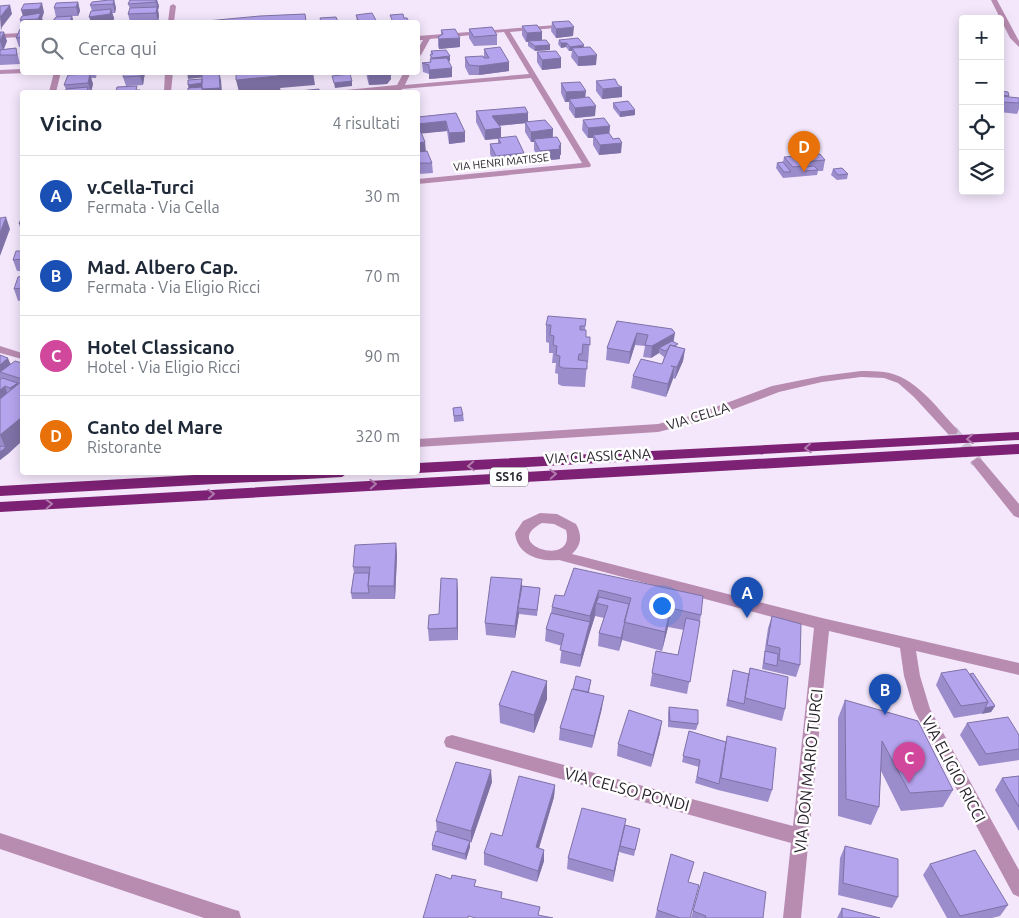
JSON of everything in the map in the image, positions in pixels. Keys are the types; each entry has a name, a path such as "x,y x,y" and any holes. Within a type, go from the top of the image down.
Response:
{"highway":[{"name":"VIA CLASSICANA","path":"420,468 1019,436"},
{"name":"VIA CLASSICANA","path":"0,507 1019,449"},
{"path":"138,483 160,475"},
{"path":"0,491 281,475"}],"street":[{"path":"994,0 1013,38 1019,45"},
{"path":"171,20 173,6"},
{"path":"420,38 571,24"},
{"path":"399,90 534,76 506,30"},
{"path":"0,36 20,35"},
{"path":"420,51 427,38"},
{"path":"0,72 20,70"},
{"path":"53,90 57,75"},
{"path":"168,90 169,75"},
{"path":"399,90 406,75"},
{"name":"VIA HENRI MATISSE","path":"420,182 587,165 534,76"},
{"path":"0,349 20,355"},
{"name":"VIA CELLA","path":"420,443 658,428 698,418 776,389 822,379 861,374 885,375 902,381 918,394 952,431"},
{"path":"977,462 1019,513"},
{"path":"558,555 822,624 1019,669"},
{"name":"VIA DON MARIO TURCI","path":"792,918 822,624"},
{"name":"VIA ELIGIO RICCI","path":"907,644 912,676 922,710 1019,888"},
{"name":"VIA CELSO PONDI","path":"452,742 801,837"},
{"path":"0,841 232,918"}],"building":[{"path":"114,0 113,4 90,5 92,2"},
{"path":"130,0 156,0 156,2 128,4"},
{"path":"78,2 76,7 54,8 56,3"},
{"path":"42,3 39,9 21,10 24,4"},
{"path":"10,5 0,17 0,6"},
{"path":"157,7 156,13 128,14 130,8"},
{"path":"111,9 110,14 89,17 91,11"},
{"path":"41,13 38,19 20,20 22,16"},
{"path":"372,13 376,20 358,20 356,15"},
{"path":"305,14 306,20 217,20"},
{"path":"403,14 404,18 408,20 392,20 390,15"},
{"path":"72,16 71,20 54,20 56,17"},
{"path":"336,17 337,20 320,20 320,18"},
{"path":"569,21 574,27 556,29 552,22"},
{"path":"537,25 542,32 527,33 522,26"},
{"path":"492,27 497,35 474,37 469,29"},
{"path":"20,29 20,37 16,38"},
{"path":"455,29 460,38 439,39 438,37 443,34 441,30"},
{"path":"0,32 4,32 0,41"},
{"path":"578,38 584,45 570,47 567,43 561,43 559,40"},
{"path":"546,40 550,45 535,46 528,41"},
{"path":"500,47 509,62 479,66 469,65 465,57 483,56 484,58 489,58 484,49"},
{"path":"590,47 597,55 578,57 572,48"},
{"path":"16,48 17,55 0,55 0,50"},
{"path":"446,50 450,56 432,58 430,55 433,54 431,51"},
{"path":"556,51 561,58 542,60 537,52"},
{"path":"447,58 452,68 429,70 429,65 422,63 431,62 430,59"},
{"path":"68,75 90,75 88,83 64,85"},
{"path":"123,75 140,75 140,76 123,77"},
{"path":"202,75 219,75 220,88 202,89"},
{"path":"236,75 278,75 278,76 236,80"},
{"path":"350,75 352,81 334,83 332,76"},
{"path":"202,79 202,83 188,85 188,80"},
{"path":"615,79 618,85 622,87 603,89 596,81"},
{"path":"580,82 586,91 566,92 561,83"},
{"path":"137,86 136,90 116,90 117,87"},
{"path":"88,87 87,90 66,89"},
{"path":"202,87 203,90 188,90 188,88"},
{"path":"1004,92 1008,92 1009,96 1004,95"},
{"path":"1004,96 1019,98 1019,103 1004,102"},
{"path":"589,97 596,106 575,108 569,99"},
{"path":"628,101 635,110 620,112 613,103"},
{"path":"525,107 528,113 492,116 501,128 485,130 476,111"},
{"path":"456,113 465,132 449,133 446,121 420,124 420,117"},
{"path":"604,118 610,126 588,128 583,120"},
{"path":"545,120 553,129 531,132 525,122"},
{"path":"420,132 421,132 425,142 420,143"},
{"path":"609,133 613,139 619,138 622,143 600,145 593,135"},
{"path":"516,136 524,153 496,156 490,144 501,143 498,138"},
{"path":"557,137 561,144 559,146 560,149 540,151 534,139"},
{"path":"427,151 432,163 420,163 420,152"},
{"path":"820,154 825,160 802,162 805,166 793,167 784,157"},
{"path":"783,162 791,172 784,172 777,163"},
{"path":"814,166 818,170 804,171 805,167"},
{"path":"842,168 848,174 838,175 833,169"},
{"path":"6,217 0,233 0,218"},
{"path":"16,251 20,251 20,259 13,260"},
{"path":"20,276 20,288 14,289 18,277"},
{"path":"548,316 586,319 585,326 580,326 580,330 586,330 586,337 590,337 590,345 583,344 582,354 579,354 578,360 587,361 587,369 563,368 559,366 560,356 556,355 557,346 553,345 554,336 550,335 551,325 546,325"},
{"path":"617,321 672,329 675,333 652,346 645,345 648,335 637,333 630,352 607,348"},
{"path":"672,341 678,344 670,345 665,351 659,348"},
{"path":"670,345 685,349 677,367 671,366 674,367 668,384 633,376 641,359 662,364"},
{"path":"0,355 8,358 0,365"},
{"path":"15,361 20,362 20,378 0,372"},
{"path":"2,378 18,383 10,388 5,386 0,390 0,380"},
{"path":"20,383 20,419 0,435 0,399"},
{"path":"461,407 463,415 454,416 453,408"},
{"path":"0,446 6,447 0,452"},
{"path":"396,543 394,586 368,586 370,567 353,567 355,545"},
{"path":"574,568 703,596 701,615 671,608 665,632 624,622 631,598 599,590 590,616 552,607 555,595 564,596"},
{"path":"354,573 369,573 369,593 351,593"},
{"path":"491,577 522,579 515,626 485,623"},
{"path":"441,578 457,579 457,628 428,629 429,615 439,614"},
{"path":"522,586 540,588 537,610 518,608"},
{"path":"599,597 629,604 621,638 599,633 608,606 596,603"},
{"path":"551,613 590,622 581,655 560,650 564,634 546,629"},
{"path":"772,616 801,624 800,665 779,660 780,648 767,645"},
{"path":"686,618 700,621 690,682 652,673 656,651 678,655"},
{"path":"765,651 778,654 777,666 764,663"},
{"path":"750,668 788,677 785,709 745,698"},
{"path":"966,669 988,702 961,706 941,673"},
{"path":"733,670 749,674 744,704 728,700"},
{"path":"512,671 547,681 534,715 499,705"},
{"path":"973,673 995,706 985,708 988,702 970,674"},
{"path":"576,676 591,680 588,692 573,689"},
{"path":"572,689 604,696 594,736 560,728"},
{"path":"845,700 918,721 953,790 910,793 882,741 879,807 846,799"},
{"path":"669,707 698,710 698,724 670,721"},
{"path":"629,710 662,721 653,755 618,744"},
{"path":"1008,717 1019,735 1019,749 986,754 967,723"},
{"path":"689,731 726,742 719,784 697,777 700,760 683,756"},
{"path":"727,736 776,748 772,790 721,778"},
{"path":"456,762 491,770 471,831 436,821"},
{"path":"519,776 555,785 536,847 544,850 538,871 484,853 491,833 502,836"},
{"path":"1019,776 1019,807 1002,778"},
{"path":"582,808 626,819 614,871 568,858"},
{"path":"625,825 640,829 635,850 620,846"},
{"path":"436,831 470,841 465,854 432,845"},
{"path":"845,846 898,859 898,897 843,883"},
{"path":"975,850 1008,905 960,916 930,864"},
{"path":"671,854 694,862 688,882 699,885 690,918 680,918 657,910"},
{"path":"704,872 766,892 763,918 705,918 706,916 693,911"},
{"path":"436,874 451,879 452,875 476,880 474,886 502,892 501,898 540,907 538,915 553,918 476,918 468,916 468,918 423,918"},
{"path":"842,908 880,918 842,918"}],"tunnel":[{"path":"952,431 977,462"}],"place":[{"name":"Canto del Mare","path":"804,172"},
{"name":"v.Cella-Turci","path":"747,618"},
{"name":"Mad. Albero Cap.","path":"885,715"},
{"name":"Hotel Classicano","path":"909,783"}]}
